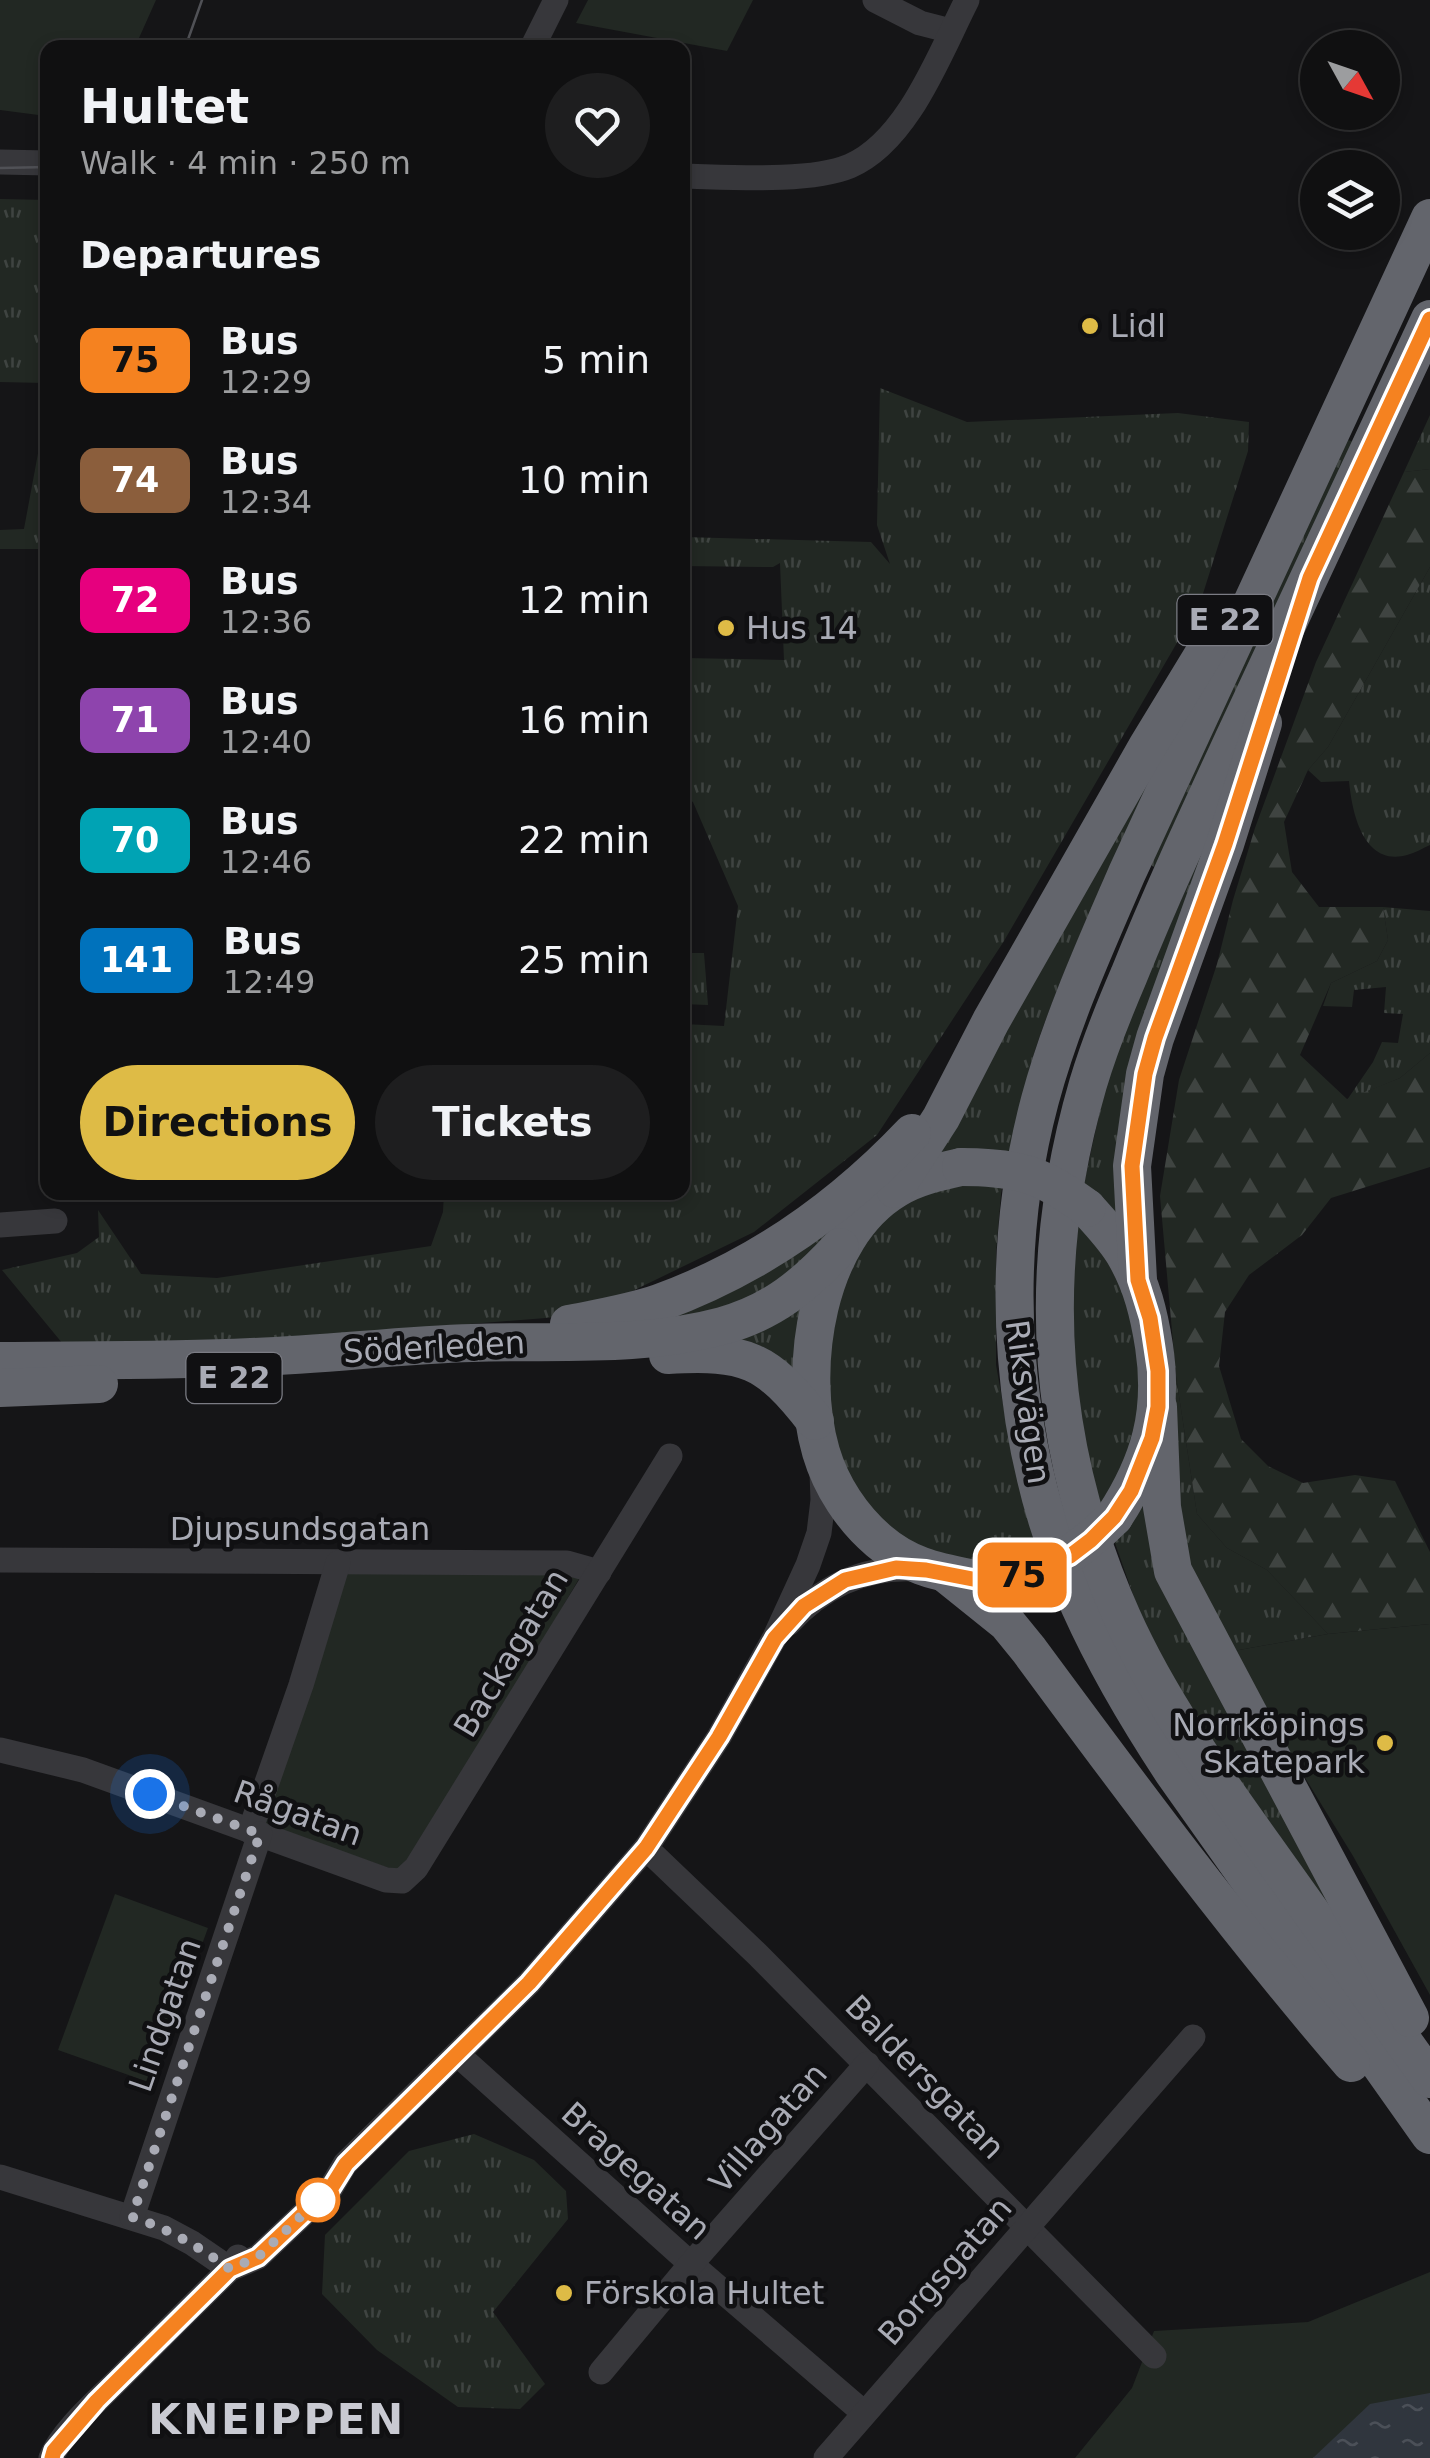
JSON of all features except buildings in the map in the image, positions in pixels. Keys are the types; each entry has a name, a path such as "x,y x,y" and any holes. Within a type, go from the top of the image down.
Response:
{"highway":[{"name":"E 22","path":"468,1343 656,1304 728,1273 788,1240 828,1212 885,1161 925,1118 991,1021 1147,747 1302,494 1430,218"},
{"name":"E 22","path":"818,1437 843,1499 860,1522 896,1554 936,1572 983,1581 1040,1570 1070,1556 1114,1517 1131,1491 1152,1438 1158,1407 1158,1371 1150,1318 1138,1280 1132,1166 1145,1074 1225,844 1310,578 1430,319"},
{"name":"Riksvägen","path":"1302,494 1127,873 1084,971 1052,1058 1029,1149 1014,1245 1016,1364 1043,1503 1062,1564 1100,1650 1173,1772 1430,2135"},
{"name":"Riksvägen","path":"1310,578 1162,892 1088,1084 1056,1242 1056,1359 1064,1426 1079,1496 1098,1558 1142,1660 1217,1780 1430,2078"},
{"path":"895,1189 941,1118 991,1021"},
{"path":"895,1189 961,1167 1023,1172 1066,1192 1087,1208 1111,1234 1138,1280"},
{"name":"Söderleden","path":"0,1361 252,1358 468,1343 652,1338 721,1326 786,1298 814,1275 855,1227 895,1189"},
{"path":"818,1437 811,1380 818,1311 840,1247"},
{"name":"Söderleden","path":"0,1388 468,1369 713,1353 738,1356 760,1366 796,1397 818,1437"},
{"path":"1158,1407 1162,1507 1174,1571 1430,2055"},
{"path":"936,1572 980,1600 1018,1636 1166,1836 1284,1984 1364,2078 1430,2143"}],"street":[{"path":"536,40 556,0"},
{"path":"875,0 920,23 951,31"},
{"path":"690,176 810,176 850,166 894,132 967,0"},
{"path":"0,162 40,163"},
{"path":"0,1224 55,1221"},
{"path":"52,2458 97,2401 230,2269 247,2246 320,2176 346,2164 529,1983 646,1848 719,1737 775,1638 819,1533 823,1500 818,1437"},
{"name":"Backagatan","path":"402,1881 416,1868 670,1456"},
{"name":"Djupsundsgatan","path":"0,1560 567,1562 599,1572"},
{"name":"Lindgatan","path":"132,2217 338,1563"},
{"path":"775,1638 804,1606 845,1580 896,1568 936,1572"},
{"name":"Rågatan","path":"0,1750 83,1770 386,1880 402,1881"},
{"name":"Baldersgatan","path":"646,1848 867,2064 1154,2356"},
{"name":"Borgsgatan","path":"826,2458 1193,2037"},
{"name":"Bragegatan","path":"456,2054 864,2413"},
{"name":"Villagatan","path":"601,2372 867,2064"},
{"path":"0,2177 164,2228 230,2269"}],"green space":[{"path":"0,0 156,0 138,40 40,40 40,115 0,110"},
{"path":"588,0 753,0 727,51 690,44 690,40 668,40 576,23"},
{"path":"0,199 40,200 40,383 0,382"},
{"path":"880,388 967,422 1178,413 1249,422 1248,451 1200,603 1004,941 877,1135 754,1232 583,1315 219,1344 63,1344 2,1270 77,1253 99,1237 98,1210 141,1274 217,1278 431,1246 444,1200 690,1200 690,1024 724,1026 738,906 690,800 690,658 784,660 780,563 773,567 690,566 690,537 871,542 890,564 877,525"},
{"path":"1430,415 1430,469 1404,472"},
{"path":"1348,440 1354,442 1158,868 1152,866 1150,858 1341,446"},
{"path":"40,443 40,549 0,549 0,530 24,529"},
{"path":"1430,469 1430,567 1328,747 1308,770 1284,822 1292,872 1319,907 1383,907 1388,940 1377,961 1331,983 1300,1055 1347,1099 1400,1078 1430,1053 1430,1167 1331,1198 1302,1235 1249,1275 1225,1312 1219,1366 1241,1439 1268,1466 1303,1483 1355,1475 1395,1481 1430,1552 1430,1624 1328,1634 1267,1570 1227,1548 1197,1514 1176,1376 1160,1196 1179,1080 1255,828 1316,662 1404,472"},
{"path":"1430,567 1430,845 1392,857 1380,853 1363,834 1349,781 1321,782 1308,770 1328,747"},
{"path":"1168,747 1057,991 1033,1058 1009,1153 936,1160 1029,981"},
{"path":"1205,845 1119,1222 1083,1188 1104,1092 1128,1022"},
{"path":"1383,907 1430,911 1430,1053 1400,1078 1347,1100 1382,1042 1398,1043 1403,1014 1384,1013 1386,987 1354,990 1352,1007 1323,1006 1331,983 1377,961 1388,940"},
{"path":"690,953 704,953 708,1005 690,1004"},
{"path":"945,1182 1002,1182 996,1253 996,1365 1013,1460 1037,1554 999,1566 956,1564 882,1528 829,1443 824,1328 838,1280 895,1205"},
{"path":"850,1209 779,1290 696,1322 619,1321"},
{"path":"1079,1219 1123,1283 1144,1376 1132,1449 1100,1508 1074,1371 1072,1306"},
{"path":"814,1290 805,1374 728,1340"},
{"path":"1176,1376 1197,1514 1227,1548 1267,1570 1328,1634 1228,1652 1190,1579 1170,1461"},
{"path":"1148,1489 1391,1994 1280,1848 1164,1664 1137,1606 1114,1540"},
{"path":"583,1572 406,1874 263,1824 345,1573"},
{"path":"1430,1624 1430,1995 1353,1856 1228,1652 1328,1634"},
{"path":"115,1894 208,1928 151,2083 58,2050"},
{"path":"474,2134 534,2160 566,2191 568,2219 493,2312 545,2384 520,2409 458,2407 377,2350 322,2294 325,2235 409,2151"},
{"path":"1430,2272 1430,2458 1075,2458 1132,2388 1154,2331 1308,2322"}],"water":[{"path":"1430,2393 1430,2458 1313,2458 1370,2404"}],"tram line":[{"path":"188,40 202,0"},
{"path":"0,168 40,167"}],"bus line":[{"name":"75","path":"52,2458 97,2401 230,2269 258,2257 331,2188 346,2164 529,1983 646,1848 719,1737 775,1638 804,1606 845,1580 896,1568 983,1581 1040,1570 1070,1556 1091,1540 1114,1517 1131,1491 1152,1438 1158,1407 1158,1371 1150,1318 1138,1280 1132,1166 1145,1074 1225,844 1310,578 1430,319"}],"place":[{"name":"Lidl","path":"1090,326"},
{"name":"Hus 14","path":"726,628"},
{"name":"Norrköpings Skatepark","path":"1385,1743"},
{"name":"Förskola Hultet","path":"564,2293"}],"district":[{"name":"KNEIPPEN","path":"277,2419"}],"route":[{"path":"150,1794 260,1834 132,2217 164,2228 230,2269 258,2257 318,2200"}]}
